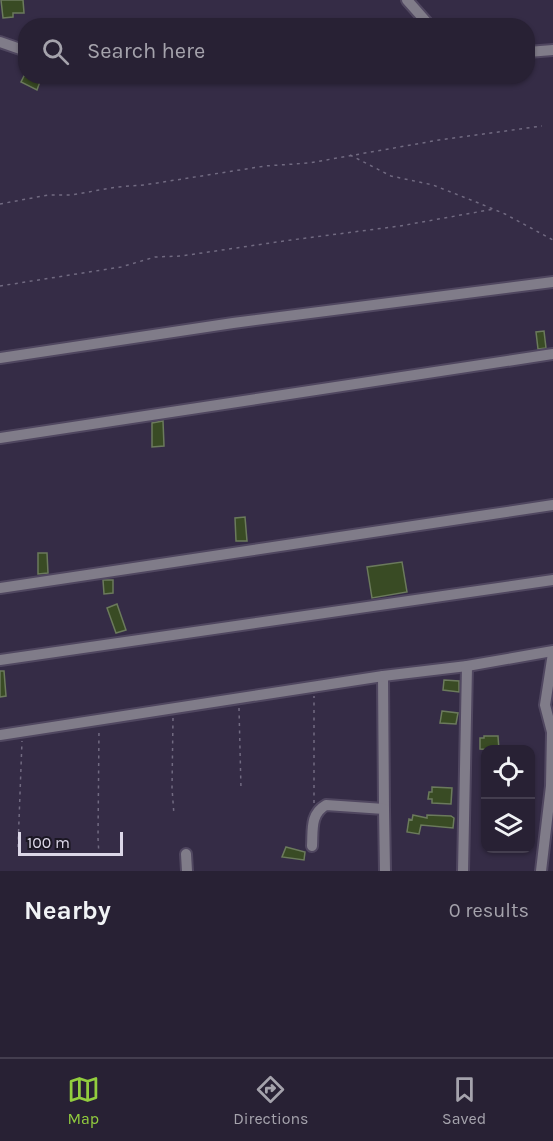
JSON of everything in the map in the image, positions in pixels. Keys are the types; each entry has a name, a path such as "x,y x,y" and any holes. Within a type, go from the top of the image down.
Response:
{"street":[{"path":"407,0 423,18"},
{"path":"0,42 18,48"},
{"path":"535,51 553,50"},
{"path":"0,358 233,323 553,282"},
{"path":"0,438 553,354"},
{"path":"0,588 553,505"},
{"path":"0,660 553,580"},
{"path":"0,735 314,686 553,652 545,705 552,732 551,786 541,871"},
{"path":"463,871 467,666"},
{"path":"383,676 385,871"},
{"path":"312,846 313,818 318,810 326,805 384,809"},
{"path":"186,854 187,871"}],"path":[{"path":"0,204 48,195 71,195 265,166 309,163 542,126"},
{"path":"349,155 391,176 433,186 494,209 553,240"},
{"path":"0,286 121,267 155,257 181,256 400,226 494,209"},
{"path":"313,818 314,686"},
{"path":"239,698 241,789"},
{"path":"173,708 174,815"},
{"path":"99,720 99,856"},
{"path":"18,847 22,732"}],"building":[{"path":"1,0 23,0 24,13 13,13 13,17 3,18"},
{"path":"25,84 39,84 37,90"},
{"path":"544,331 546,348 538,349 536,332"},
{"path":"163,421 164,446 152,447 152,423"},
{"path":"245,517 247,541 236,541 235,518"},
{"path":"38,553 47,553 48,573 38,574"},
{"path":"402,562 407,592 372,598 367,567"},
{"path":"103,580 113,580 113,593 104,594"},
{"path":"117,604 126,630 116,633 107,608"},
{"path":"0,671 4,671 6,696 0,697"},
{"path":"444,680 459,681 459,692 443,690"},
{"path":"442,711 458,713 456,724 440,723"},
{"path":"484,736 498,736 499,745 481,745 480,749 480,738"},
{"path":"432,787 452,788 451,804 432,803 432,799 428,799"},
{"path":"413,815 427,818 427,815 451,816 454,818 453,828 421,825 419,834 407,832 409,819 412,820"},
{"path":"286,847 305,852 304,860 282,857"}]}
